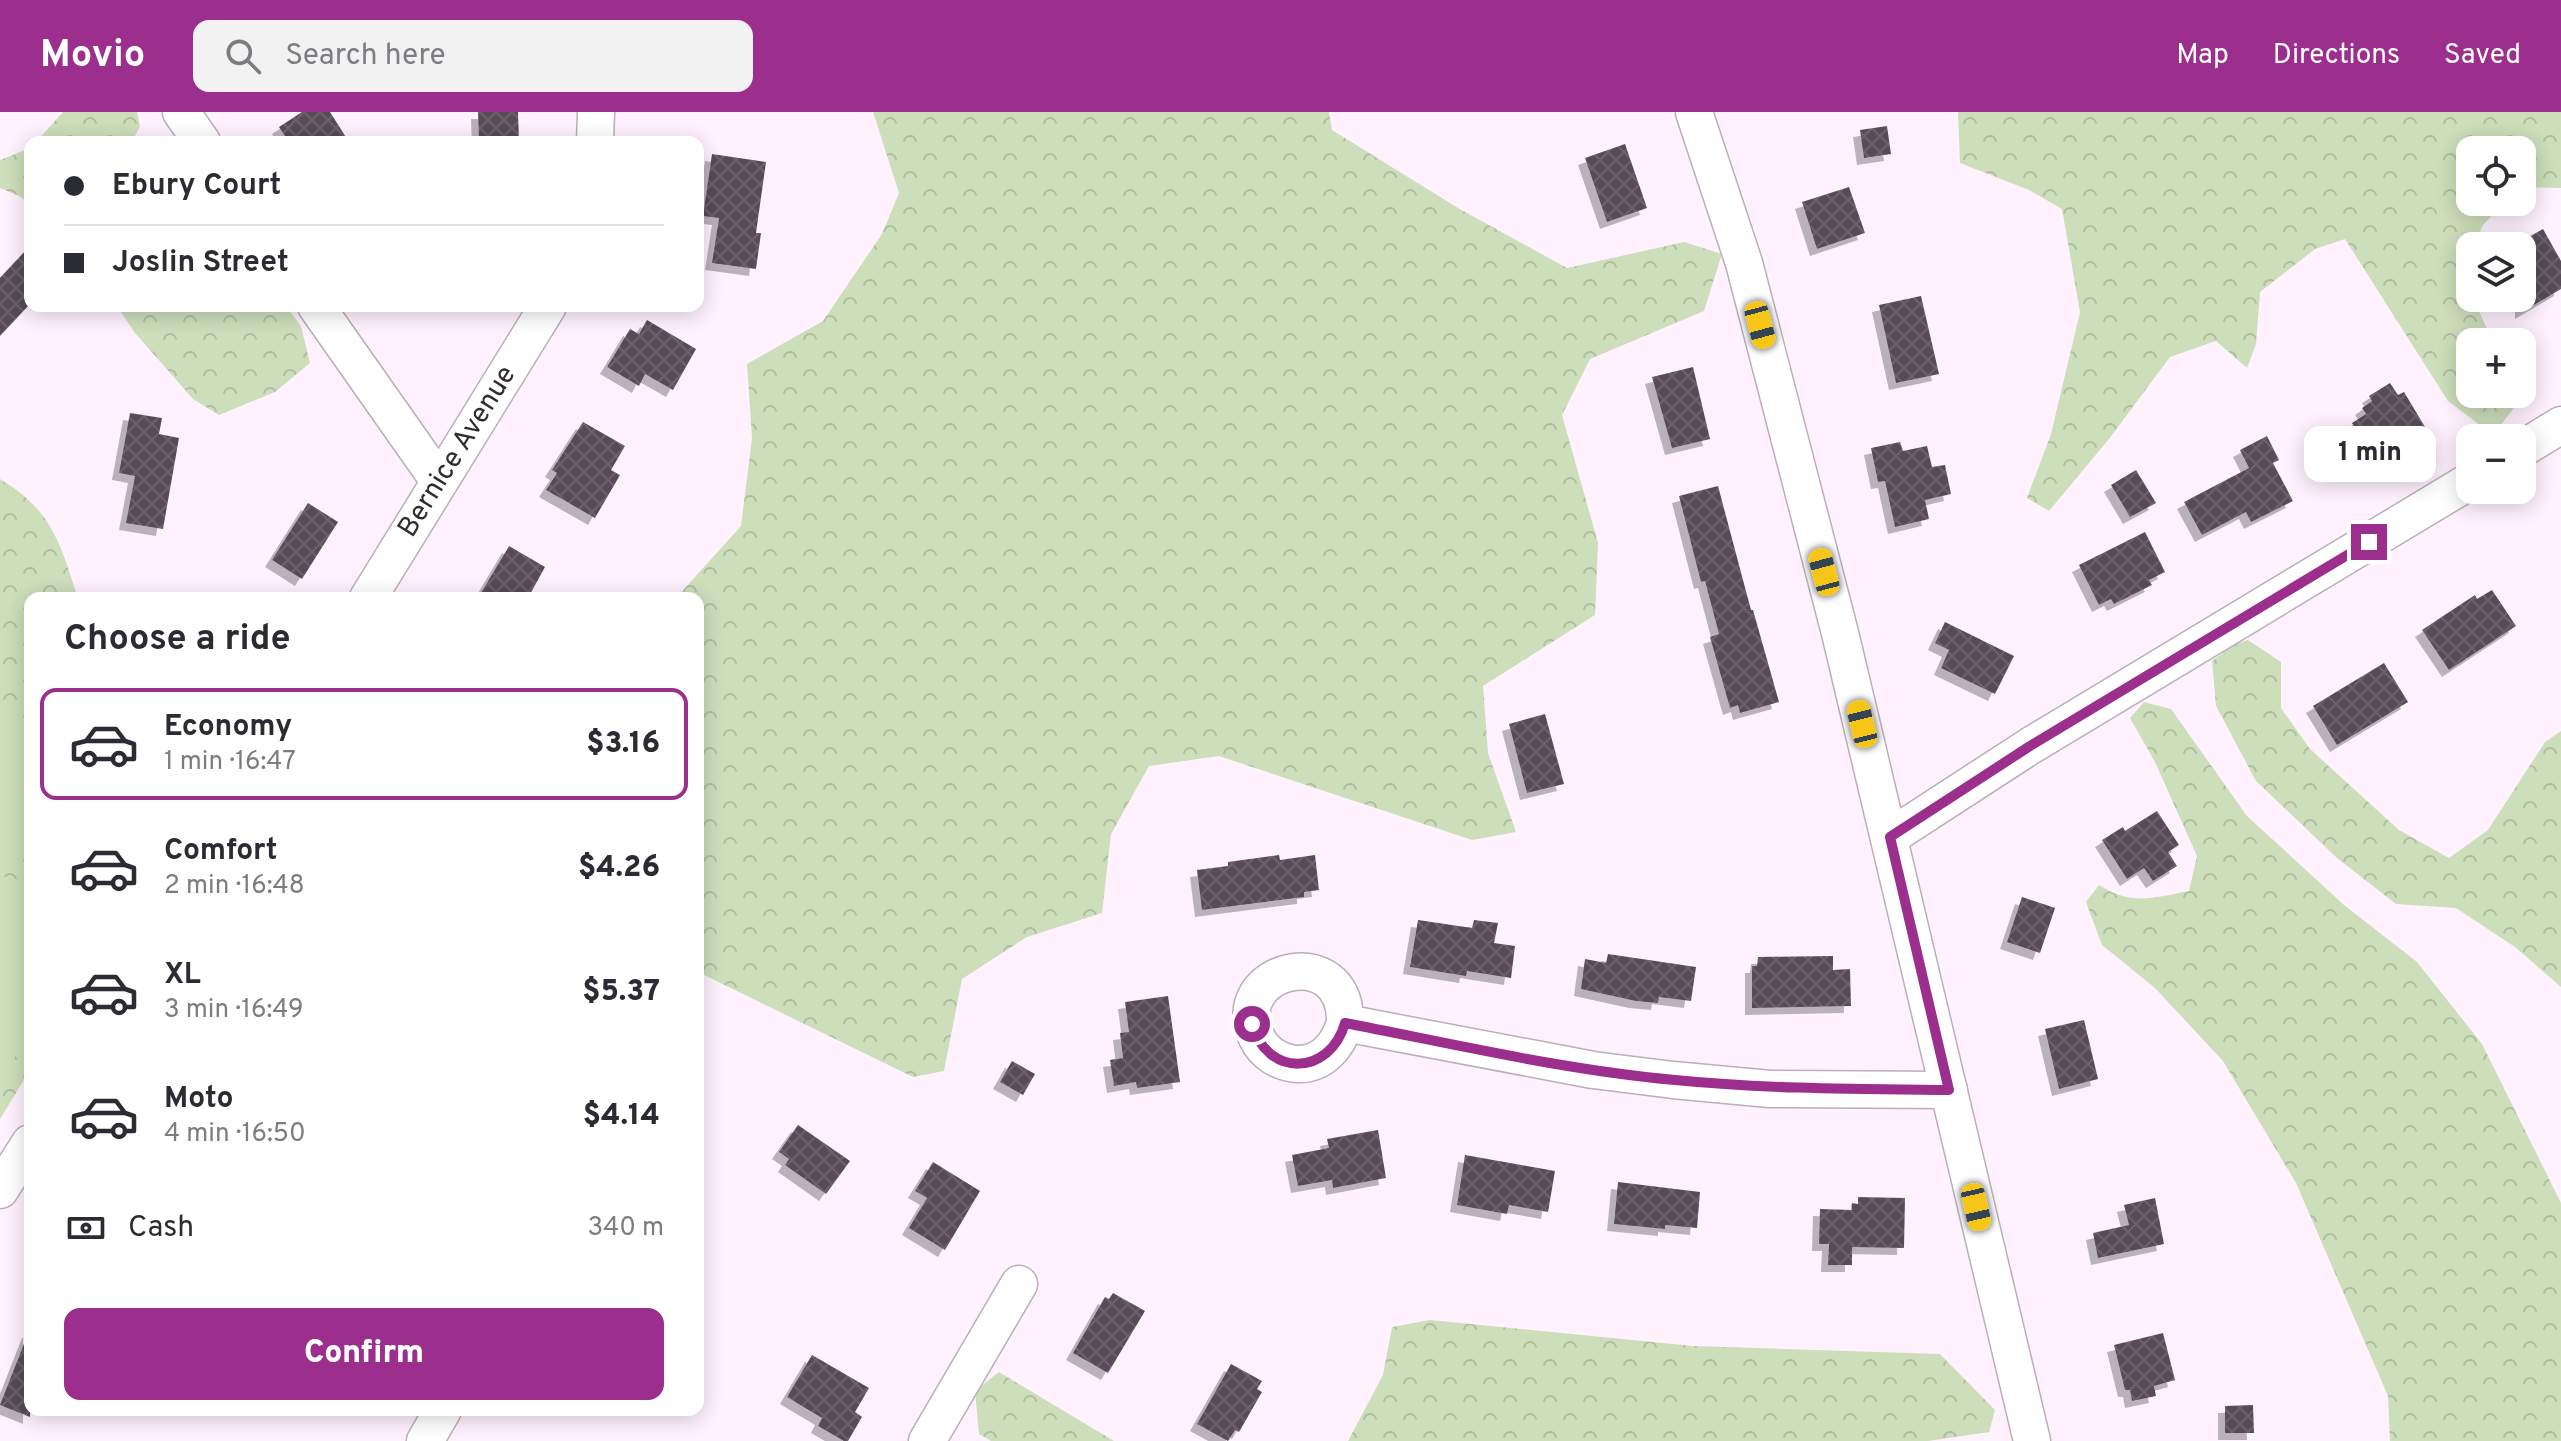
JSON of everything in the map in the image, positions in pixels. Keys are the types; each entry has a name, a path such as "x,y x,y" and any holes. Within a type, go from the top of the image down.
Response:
{"street":[{"path":"181,112 198,136"},
{"path":"595,136 596,112"},
{"path":"1694,112 1744,263 1890,837 2032,1441"},
{"path":"320,312 439,481"},
{"name":"Bernice Avenue","path":"372,592 544,312"},
{"path":"2536,440 2561,425"},
{"path":"1890,837 2030,746 2456,489"},
{"path":"1345,1023 1593,1070 1673,1080 1770,1089 1949,1090"},
{"path":"0,1190 24,1152"},
{"path":"927,1441 1019,1284"},
{"path":"425,1441 440,1416"}],"green space":[{"path":"63,112 137,112 140,126 135,136 41,136"},
{"path":"873,112 1329,112 1332,130 1458,208 1567,268 1684,242 1722,254 1704,311 1590,359 1562,415 1598,543 1595,615 1483,686 1488,753 1516,832 1472,840 1219,756 1149,766 1111,834 1102,913 1027,937 962,979 944,1071 913,1077 704,975 704,592 681,592 741,526 752,438 747,364 823,321 882,234 899,193"},
{"path":"1958,112 2561,112 2561,188 2536,187 2536,136 2456,136 2456,216 2492,216 2480,232 2456,232 2456,312 2479,312 2487,328 2456,328 2456,407 2448,401 2345,239 2315,249 2260,292 2256,344 2247,368 2216,341 2170,357 2109,439 2049,511 2027,498 2051,434 2080,312 2062,209 2029,190 1960,163"},
{"path":"24,150 24,200 0,188 0,160"},
{"path":"121,312 290,312 301,326 310,363 275,392 219,415 193,399 135,333"},
{"path":"2457,408 2514,408 2502,424 2478,424"},
{"path":"0,479 32,503 43,516 59,544 76,592 24,592 24,1080 0,1119"},
{"path":"2248,640 2281,662 2281,708 2310,749 2399,830 2449,858 2488,830 2545,742 2561,731 2561,987 2515,947 2456,908 2396,904 2337,858 2256,781 2216,706 2212,661 2235,644"},
{"path":"2144,702 2171,709 2247,816 2344,905 2417,962 2482,1044 2561,1203 2561,1441 2390,1441 2388,1396 2296,1183 2223,1061 2155,988 2102,945 2086,902 2099,885 2132,898 2153,898 2189,891 2197,856 2155,762 2130,718"},
{"path":"0,709 24,731 24,846 0,854"},
{"path":"0,876 24,881 24,1043 0,1080"},
{"path":"1430,1320 1693,1346 1940,1354 1995,1410 1989,1432 1928,1441 1348,1441 1383,1375 1392,1327"},
{"path":"999,1372 1114,1441 991,1441 979,1434 975,1391"}],"building":[{"path":"302,112 330,112 345,136 285,136 279,127"},
{"path":"478,112 518,112 519,136 479,136"},
{"path":"1887,126 1891,154 1864,158 1860,130"},
{"path":"1625,144 1647,208 1607,222 1585,158"},
{"path":"712,154 766,162 756,233 761,233 756,269 712,263 719,218 704,216"},
{"path":"1849,187 1865,233 1817,249 1802,202"},
{"path":"2543,229 2561,261 2561,289 2536,304 2536,233"},
{"path":"24,252 24,310 0,336 0,278"},
{"path":"1921,296 1939,374 1896,383 1879,305"},
{"path":"647,320 696,349 673,390 645,374 639,386 607,367 630,329 639,334"},
{"path":"1693,367 1710,439 1672,448 1652,377"},
{"path":"2390,383 2398,395 2404,392 2425,427 2374,457 2352,423 2366,414 2362,408 2372,401 2369,396"},
{"path":"130,413 162,418 159,434 179,438 163,529 126,523 135,476 119,473"},
{"path":"583,422 625,446 611,470 620,475 595,518 546,490 557,473 552,470"},
{"path":"2267,436 2279,460 2273,463 2293,501 2251,522 2246,512 2202,535 2184,502 2249,468 2240,450"},
{"path":"1900,442 1903,451 1927,446 1932,467 1945,465 1951,494 1925,500 1929,519 1895,527 1885,481 1878,482 1871,448"},
{"path":"2136,470 2156,503 2130,517 2111,485"},
{"path":"1718,486 1779,702 1740,713 1738,705 1730,708 1710,637 1719,634 1705,581 1701,582 1679,496"},
{"path":"308,503 338,522 302,579 272,560"},
{"path":"2145,532 2165,572 2149,580 2152,585 2114,604 2111,599 2099,605 2079,565"},
{"path":"509,546 545,567 531,592 482,592"},
{"path":"2492,590 2516,626 2449,670 2422,630 2475,595 2477,599"},
{"path":"1945,622 2014,656 1995,694 1941,668 1949,650 1935,643"},
{"path":"2384,663 2408,702 2337,745 2313,706"},
{"path":"1545,714 1564,784 1527,793 1509,724"},
{"path":"2157,811 2179,845 2168,852 2177,866 2153,881 2144,868 2127,879 2102,840 2123,827 2125,831"},
{"path":"1279,855 1280,860 1315,855 1319,890 1304,892 1304,897 1202,910 1197,870"},
{"path":"2022,897 2055,908 2040,953 2007,942"},
{"path":"1418,920 1472,928 1474,920 1498,923 1494,943 1515,946 1511,978 1467,971 1466,976 1410,967"},
{"path":"1608,954 1696,967 1691,1001 1659,997 1658,1003 1636,1001 1581,989 1585,959 1606,963"},
{"path":"1833,956 1833,970 1850,969 1851,1006 1752,1008 1752,966 1757,966 1758,957"},
{"path":"1168,996 1180,1082 1137,1088 1136,1082 1114,1086 1110,1060 1123,1058 1120,1033 1129,1032 1125,1002"},
{"path":"2084,1020 2098,1079 2059,1089 2045,1029"},
{"path":"1012,1061 1035,1074 1023,1095 1000,1082"},
{"path":"798,1125 850,1161 826,1194 785,1165 789,1159 779,1152"},
{"path":"1378,1130 1386,1178 1333,1188 1332,1180 1298,1186 1292,1155 1329,1148 1327,1139"},
{"path":"1465,1155 1555,1171 1548,1212 1509,1205 1507,1214 1457,1205"},
{"path":"933,1162 980,1191 945,1250 909,1228 927,1198 915,1191"},
{"path":"1618,1182 1700,1192 1697,1228 1665,1225 1665,1229 1614,1224"},
{"path":"1858,1197 1905,1198 1904,1248 1852,1247 1852,1265 1828,1265 1829,1244 1819,1244 1820,1209 1852,1210 1852,1203 1858,1204"},
{"path":"2155,1198 2164,1244 2098,1258 2093,1233 2129,1225 2124,1205"},
{"path":"1113,1293 1145,1311 1108,1373 1073,1353 1105,1297 1109,1299"},
{"path":"2163,1333 2175,1380 2154,1386 2156,1396 2132,1401 2130,1390 2125,1390 2114,1345"},
{"path":"24,1344 24,1415 0,1405"},
{"path":"812,1355 869,1388 855,1412 862,1417 848,1441 818,1426 822,1418 787,1397"},
{"path":"1231,1364 1262,1381 1257,1389 1262,1392 1239,1432 1235,1430 1228,1441 1197,1424"},
{"path":"2253,1405 2254,1433 2225,1433 2225,1406"}],"route":[{"path":"1252,1024 1266,1051 1294,1064 1323,1057 1338,1042 1345,1023 1593,1070 1673,1080 1770,1089 1949,1090 1890,837 2030,746 2369,542"}]}
